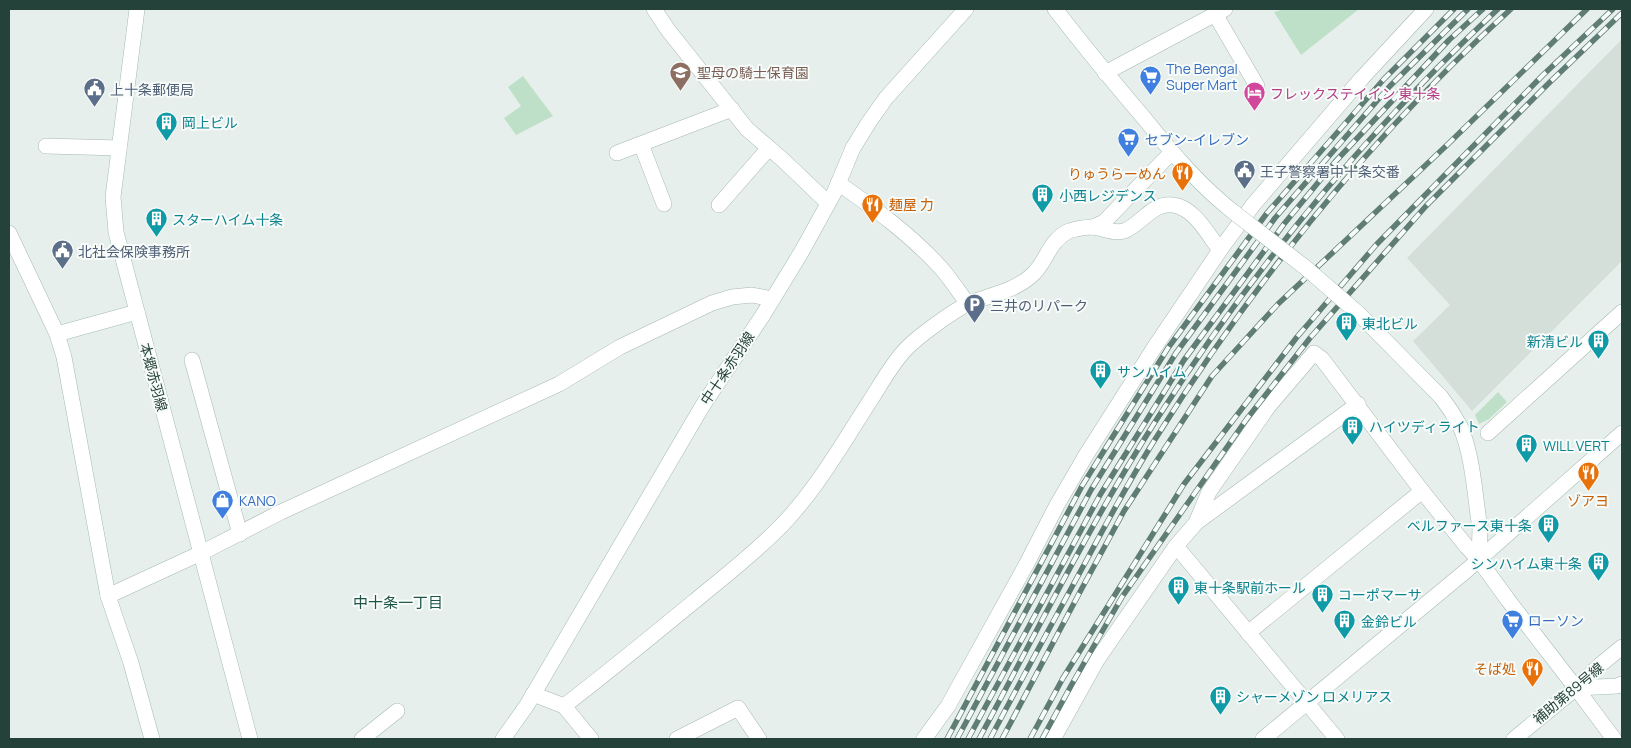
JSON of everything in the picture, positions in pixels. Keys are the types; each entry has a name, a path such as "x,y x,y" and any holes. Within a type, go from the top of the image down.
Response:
{"street":[{"name":"本郷赤羽線","path":"137,9 113,197 114,220 250,739"},
{"path":"654,9 668,30 747,129 828,203"},
{"name":"中十条赤羽線","path":"503,739 533,694 703,405 772,299 828,203 853,148 886,98 966,9"},
{"path":"1055,9 1105,73 1172,152 1218,200 1306,268 1359,314 1440,397 1452,412 1466,444 1480,529 1479,560"},
{"path":"924,739 948,706 1057,505 1154,348 1220,250 1273,182 1362,78 1426,9"},
{"path":"1105,73 1220,12 1257,86"},
{"path":"617,153 732,109"},
{"path":"641,144 664,204"},
{"path":"46,146 119,148"},
{"path":"719,204 769,148"},
{"path":"564,706 639,648 762,545 805,500 822,477 890,370 905,350 919,337 968,304 1007,291 1032,276 1057,239 1067,232 1093,227 1104,222 1172,152"},
{"path":"838,184 871,206 913,241 940,268 968,304"},
{"path":"1093,227 1112,232 1124,231 1160,206 1176,205 1189,211 1220,250"},
{"path":"9,233 57,334 64,357 108,596 131,663 152,739"},
{"path":"108,596 201,553 281,512 558,384 620,347 712,303 732,297 752,295 772,299"},
{"path":"57,334 137,312"},
{"path":"1488,432 1622,312"},
{"path":"1196,522 1209,492 1268,407 1314,353 1322,359 1358,404 1422,491 1479,560 1614,739"},
{"path":"192,360 240,534"},
{"path":"1053,739 1097,660 1176,546 1196,522 1358,404"},
{"path":"1263,739 1479,560 1622,433"},
{"path":"1248,633 1422,491"},
{"path":"1176,546 1338,739"},
{"name":"補助第89号線","path":"1514,739 1622,647"},
{"path":"1576,688 1617,686 1622,684"},
{"path":"533,694 564,706 591,739"},
{"path":"677,739 738,708 759,739"},
{"path":"362,739 397,711"}],"shaded area":[{"path":"1622,39 1622,261 1472,411 1413,341 1450,305 1407,258"}],"green space":[{"path":"1284,9 1359,9 1301,55 1274,12"},
{"path":"523,76 553,116 516,135 504,118 521,106 508,87"},
{"path":"1498,392 1507,402 1489,419 1479,424 1475,415"}],"railway":[{"path":"947,739 1082,486 1168,348 1267,213 1384,79 1454,9"},
{"path":"957,739 1091,490 1176,353 1275,218 1390,86 1468,9"},
{"path":"968,739 1100,495 1184,360 1284,224 1335,162 1449,40 1483,9"},
{"path":"979,739 1108,500 1155,422 1231,311 1271,257 1357,154 1402,104 1498,9"},
{"path":"990,739 1136,471 1192,382 1232,324 1274,268 1364,159 1411,107 1511,9"},
{"path":"1002,739 1124,511 1212,376 1278,304 1446,146 1587,9"},
{"path":"1030,739 1063,678 1184,484 1297,337 1376,245 1543,75 1613,9"},
{"path":"1042,739 1122,597 1246,420 1310,338 1426,206 1622,13"}],"place":[{"name":"聖母の騎士保育園","path":"681,91"},
{"name":"The Bengal Super Mart","path":"1150,95"},
{"name":"上十条郵便局","path":"94,108"},
{"name":"フレックステイイン 東十条","path":"1254,112"},
{"name":"岡上ビル","path":"166,141"},
{"name":"セブン-イレブン","path":"1129,158"},
{"name":"王子警察署中十条交番","path":"1244,190"},
{"name":"りゅうらーめん","path":"1182,192"},
{"name":"小西レジデンス","path":"1043,214"},
{"name":"麺屋 力","path":"873,223"},
{"name":"スターハイム十条","path":"156,238"},
{"name":"北社会保険事務所","path":"62,270"},
{"name":"三井のリパーク","path":"974,324"},
{"name":"東北ビル","path":"1346,342"},
{"name":"新清ビル","path":"1599,360"},
{"name":"サンハイム","path":"1101,390"},
{"name":"ハイツディライト","path":"1353,445"},
{"name":"WILL VERT","path":"1527,464"},
{"name":"ゾアヨ","path":"1588,491"},
{"name":"KANO","path":"223,519"},
{"name":"ベルファース東十条","path":"1548,544"},
{"name":"シンハイム東十条","path":"1598,582"},
{"name":"東十条駅前ホール","path":"1178,606"},
{"name":"コーポマーサ","path":"1322,613"},
{"name":"ローソン","path":"1512,639"},
{"name":"金鈴ビル","path":"1345,640"},
{"name":"そば処","path":"1532,687"},
{"name":"シャーメゾン ロメリアス","path":"1220,715"}],"district":[{"name":"中十条一丁目","path":"398,602"}]}
